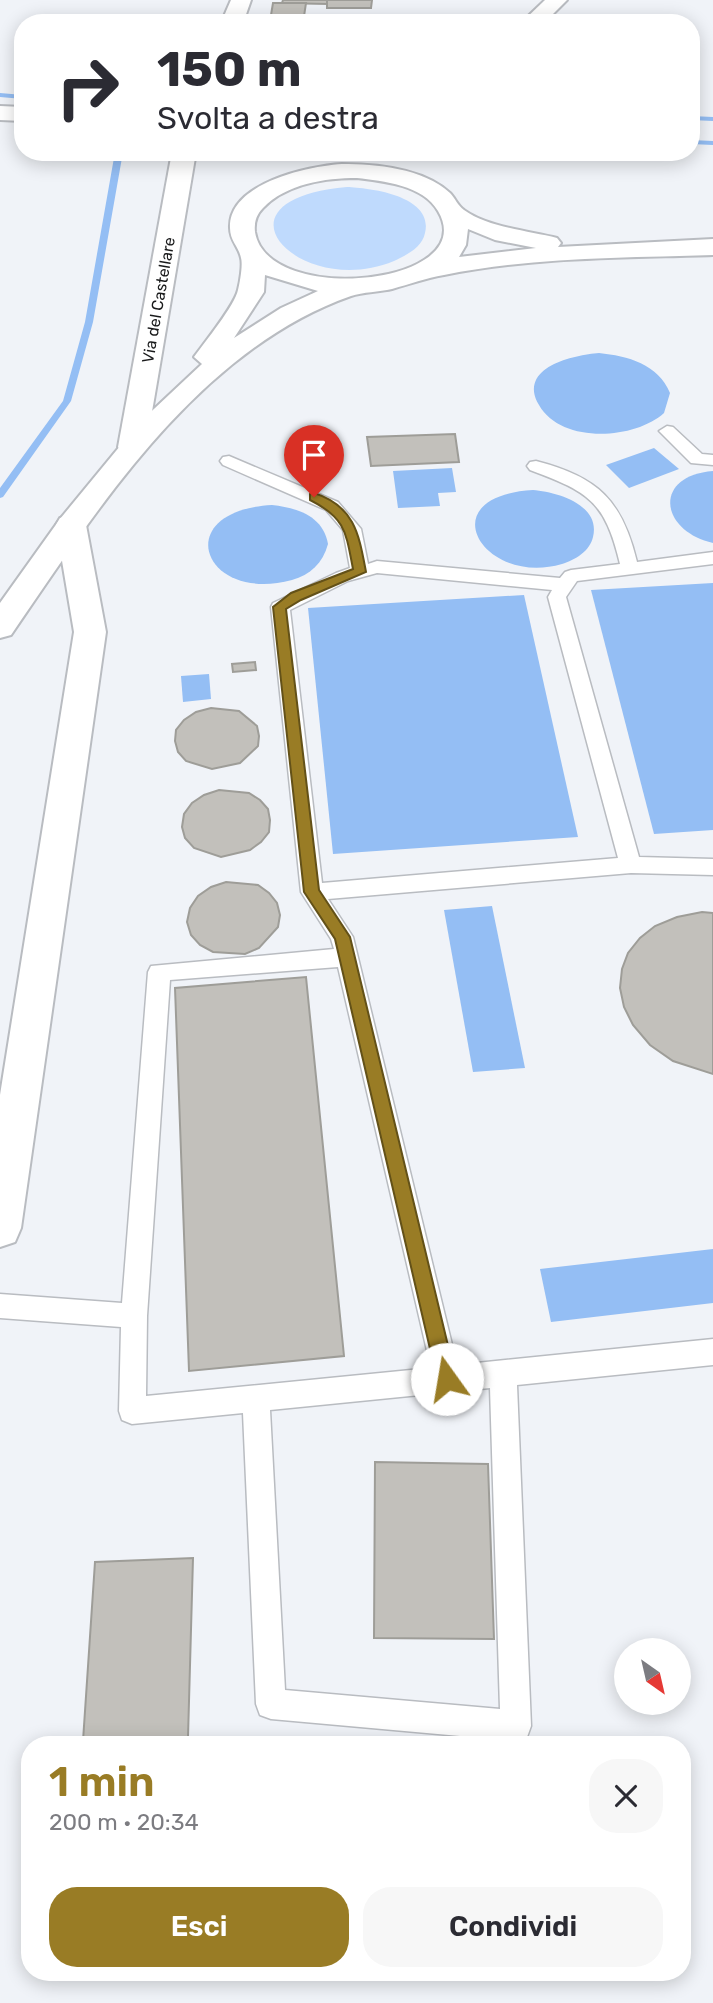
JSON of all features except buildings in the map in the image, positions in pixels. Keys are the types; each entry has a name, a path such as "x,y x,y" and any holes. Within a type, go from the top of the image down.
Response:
{"main road":[{"path":"541,14 557,0"},
{"name":"Via del Castellare","path":"132,447 182,161"},
{"path":"364,161 342,171 288,182 253,203 245,215 242,227 245,244 254,257 292,278 312,284 349,287 393,282 430,268 493,260 612,250 713,247"},
{"path":"342,171 422,175 455,215 504,235 556,245 612,250"},
{"path":"430,268 449,251 457,237 455,215"},
{"path":"184,392 251,292 254,257"},
{"path":"0,627 71,525 132,447 184,392 245,341 273,323 311,301 349,287"},
{"path":"0,1228 90,632 71,525"}],"lane":[{"path":"667,431 697,459 713,460"},
{"path":"229,461 297,488 332,506 352,529 360,572"},
{"path":"536,466 592,491 616,519 631,568"},
{"path":"631,865 557,597 571,576 713,558"},
{"path":"447,1379 342,937 312,892 280,607 342,576 377,567 565,585"},
{"path":"312,892 631,865 713,867"},
{"path":"347,957 159,972 134,1316 132,1411 713,1352"},
{"path":"0,1306 134,1316"},
{"path":"256,1399 271,1704 516,1726 503,1373"}],"shaded area":[{"path":"347,187 385,192 411,202 420,210 425,220 425,233 421,243 394,261 359,270 327,268 300,258 281,244 274,226 280,210 304,196"},
{"path":"599,353 631,359 658,375 670,393 664,413 635,429 598,434 580,432 549,418 539,405 534,392 536,381 542,372 563,360"},
{"path":"654,448 679,469 629,488 606,465"},
{"path":"452,468 456,492 438,493 440,506 398,508 393,471"},
{"path":"713,471 713,543 695,537 682,527 670,504 672,493 680,483 693,475"},
{"path":"533,490 575,502 590,516 594,526 589,547 572,560 534,568 509,563 490,552 478,538 475,522 482,507 501,496"},
{"path":"272,505 300,511 321,527 328,544 319,562 299,578 261,584 237,579 219,568 210,554 209,538 219,523 239,511"},
{"path":"713,583 713,830 654,834 591,590"},
{"path":"524,595 578,837 333,854 308,608"},
{"path":"209,674 211,699 183,702 181,676"},
{"path":"492,906 525,1068 473,1072 444,910"},
{"path":"713,1249 713,1303 551,1322 540,1269"}],"waterway":[{"path":"0,95 14,96"},
{"path":"700,118 713,119"},
{"path":"700,142 713,143"},
{"path":"0,495 67,401 89,322 117,161"}],"route":[{"path":"314,497 332,506 352,529 360,572 342,576 280,607 312,892 342,937 447,1379"}]}
